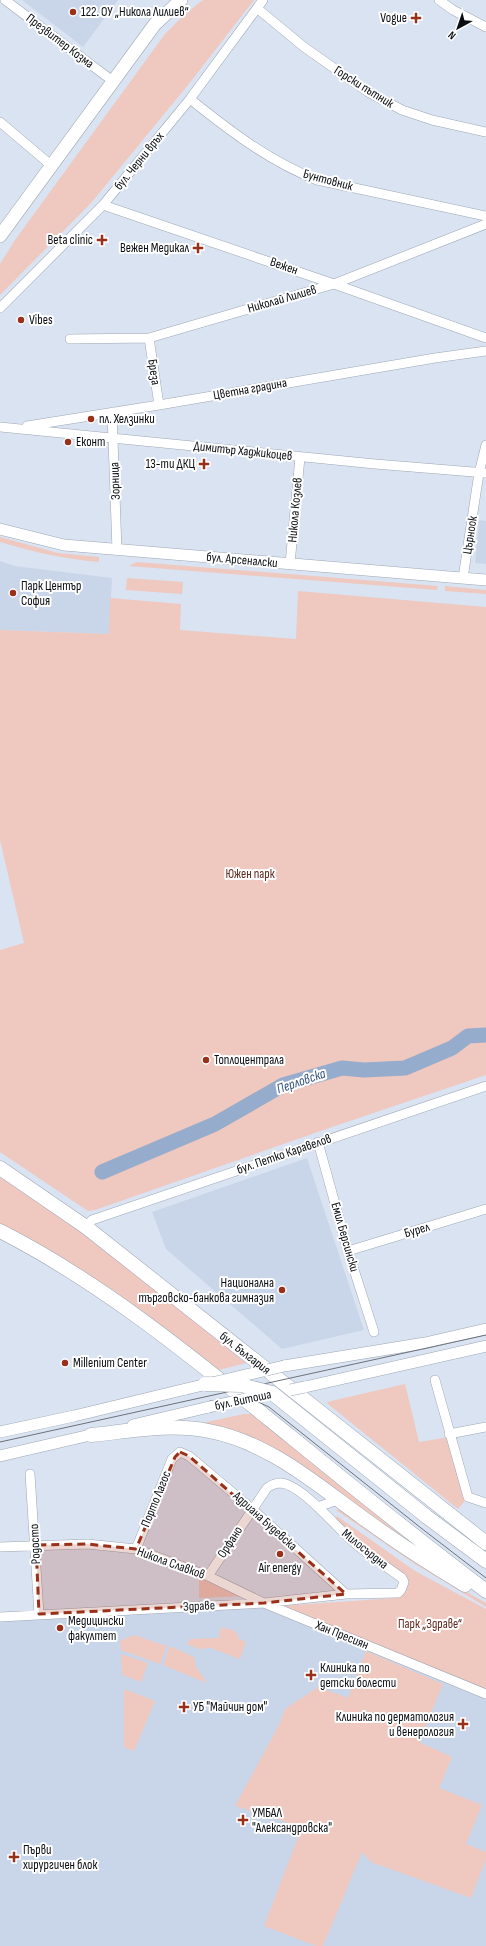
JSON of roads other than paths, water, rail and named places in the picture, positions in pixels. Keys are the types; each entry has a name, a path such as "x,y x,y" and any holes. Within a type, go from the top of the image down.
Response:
{"main road":[{"path":"0,236 155,24 181,0"},
{"name":"бул. България","path":"0,1168 86,1227 486,1543"},
{"path":"0,1231 29,1246 80,1277 126,1308 186,1352 387,1515 486,1591"},
{"path":"205,1384 241,1385 272,1393 393,1490 486,1561"},
{"path":"91,1435 162,1427 187,1428 220,1434 264,1450 408,1550 486,1597"}],"street":[{"name":"Презвитер Козма","path":"5,0 114,82"},
{"name":"бул. Черни връх","path":"0,308 103,205 190,99 258,9 263,0"},
{"path":"439,0 453,10 486,27"},
{"name":"Горски пътник","path":"258,9 304,47 368,92 402,110 432,120 486,132"},
{"name":"Бунтовник","path":"190,99 247,144 292,170 317,180 486,216"},
{"path":"0,122 52,166"},
{"name":"Вежен","path":"103,205 486,338"},
{"name":"Николай Лилиев","path":"70,338 148,338 334,284 486,224"},
{"name":"Бреза","path":"148,338 159,405"},
{"name":"Цветна градина","path":"14,428 435,358 486,352"},
{"name":"Зорница","path":"112,412 117,550"},
{"name":"Димитър Хаджикоцев","path":"0,427 300,457 483,473"},
{"name":"Църноок","path":"463,578 483,473 486,445"},
{"name":"Никола Козлев","path":"290,564 300,457"},
{"name":"бул. Арсеналски","path":"0,529 64,545 486,580"},
{"name":"бул. Петко Каравелов","path":"86,1227 92,1220 486,1086"},
{"name":"Емил Берсински","path":"318,1142 348,1251 374,1332"},
{"name":"Бурел","path":"348,1251 486,1209"},
{"name":"бул. Витоша","path":"0,1432 284,1366 425,1343 486,1329"},
{"name":"бул. Витоша","path":"0,1456 195,1410 486,1346"},
{"path":"435,1380 468,1497 486,1503"},
{"path":"449,1434 486,1427"},
{"name":"Адриана Будевска","path":"180,1452 189,1456 252,1508 346,1594"},
{"name":"Порто Лагос","path":"136,1549 172,1459 180,1452"},
{"name":"Родосто","path":"30,1474 36,1545 38,1614"},
{"name":"Милосърдна","path":"267,1488 278,1484 290,1486 318,1507 357,1545 402,1578 403,1586 398,1593"},
{"name":"Орфано","path":"208,1576 252,1508 267,1488"},
{"path":"318,1507 337,1500"},
{"name":"Никола Славков","path":"0,1547 87,1544 136,1549 208,1576 264,1603"},
{"name":"Здраве","path":"0,1617 264,1603 346,1594 398,1593"},
{"name":"Хан Пресиян","path":"264,1603 486,1694"}],"waterway":[{"name":"Перловска","path":"102,1172 215,1124 283,1085 342,1068 364,1070 405,1068 452,1048 468,1036 486,1035"}],"tram line":[{"path":"0,1442 486,1335"},
{"path":"210,1401 254,1400 269,1407 486,1578"}],"place":[{"name":"122. ОУ „Никола Лилиев“","path":"73,12"},
{"name":"Vogue","path":"416,18"},
{"name":"Beta clinic","path":"102,240"},
{"name":"Вежен Медикал","path":"198,248"},
{"name":"Vibes","path":"21,320"},
{"name":"пл. Хелзинки","path":"91,419"},
{"name":"Еконт","path":"68,442"},
{"name":"13-ти ДКЦ","path":"204,464"},
{"name":"Парк Център София","path":"13,593"},
{"name":"Топлоцентрала","path":"206,1060"},
{"name":"Национална търговско-банкова гимназия","path":"282,1290"},
{"name":"Millenium Center","path":"65,1363"},
{"name":"Air energy","path":"280,1554"},
{"name":"Медицински факултет","path":"60,1628"},
{"name":"Клиника по детски болести","path":"311,1675"},
{"name":"УБ \"Майчин дом\"","path":"184,1707"},
{"name":"Клиника по дерматология и венерология","path":"463,1724"},
{"name":"УМБАЛ \"Александровска\"","path":"243,1820"},
{"name":"Първи хирургичен блок","path":"14,1857"}],"park label":[{"name":"Южен парк","path":"250,874"},
{"name":"Парк „Здраве“","path":"430,1624"}]}
